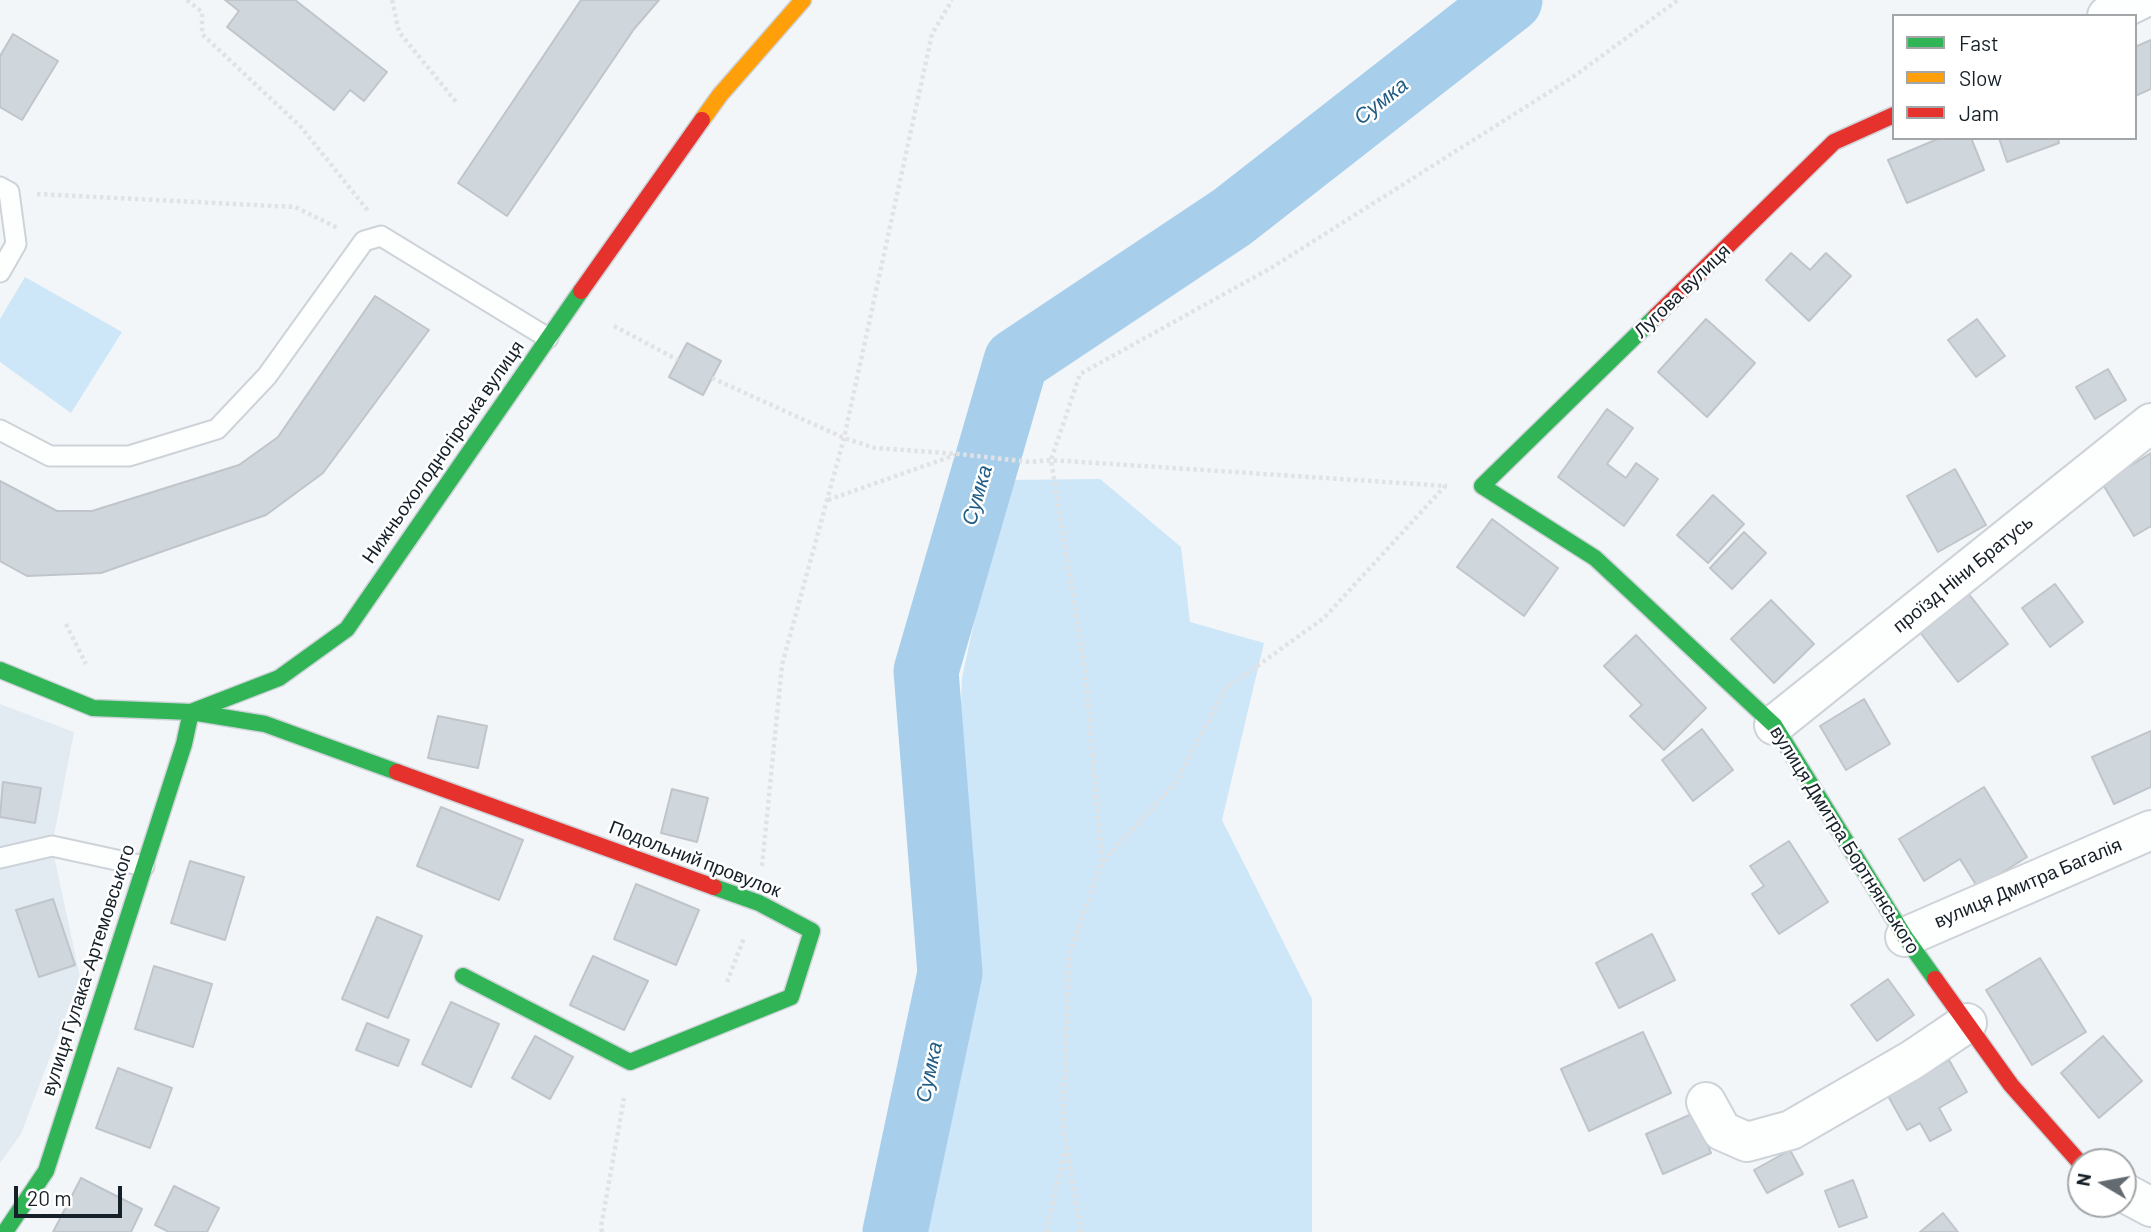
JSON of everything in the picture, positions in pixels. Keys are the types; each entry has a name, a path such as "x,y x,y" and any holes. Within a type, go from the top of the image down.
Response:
{"street":[{"name":"Нижньохолодногірська вулиця","path":"0,670 93,708 191,712 279,678 347,629 720,95 803,0"},
{"path":"2110,14 2140,0"},
{"name":"Лугова вулиця","path":"1482,485 1834,142 1892,116"},
{"name":"проїзд Ніни Братусь","path":"1774,725 2151,423"},
{"name":"вулиця Дмитра Бортнянського","path":"1482,485 1595,558 1774,725 1905,937 2011,1085 2067,1148"},
{"name":"вулиця Гулака-Артемовського","path":"5,1232 46,1171 184,744 191,712"},
{"name":"Подольний провулок","path":"191,712 265,724 759,903 812,931 791,997 630,1062 463,976"},
{"name":"вулиця Дмитра Багалія","path":"1905,937 2151,830"},
{"path":"1706,1102 1722,1131 1747,1142 1791,1130 1912,1060 1966,1023"}],"lane":[{"path":"0,272 16,244 5,189"},
{"path":"0,430 50,456 129,456 217,429 267,376 363,241 381,236 548,338"},
{"path":"0,858 52,846 144,866"}],"path":[{"path":"187,0 202,12 202,34 300,127 376,221"},
{"path":"391,0 399,33 457,103"},
{"path":"759,903 782,665 844,438 932,34 952,0"},
{"path":"1102,862 1085,670 1051,460 1080,374 1271,268 1573,77 1678,0"},
{"path":"5,189 295,207 363,241"},
{"path":"614,326 678,360"},
{"path":"712,378 844,438 875,448 1030,462 1051,460 1445,486 1482,485"},
{"path":"827,500 959,454"},
{"path":"1081,1232 1063,1126 1069,955 1102,862 1176,782 1225,689 1324,618 1445,486"},
{"path":"66,624 91,673"},
{"path":"1046,1232 1066,1147"}],"shaded area":[{"path":"25,277 122,332 71,413 0,362 0,319"},
{"path":"1100,479 1181,547 1190,622 1264,643 1222,820 1312,999 1312,1232 895,1232 950,973 962,678 1005,480"},
{"path":"0,704 74,732 52,846 80,977 21,1134 0,1163"}],"building":[{"path":"225,0 295,0 387,72 364,101 350,90 334,110 227,27 239,11"},
{"path":"581,0 659,0 634,29 507,216 458,183"},
{"path":"13,34 58,61 22,120 0,107 0,56"},
{"path":"2151,40 2151,89 2137,95 2137,46"},
{"path":"1935,140 1972,140 1984,170 1907,203 1888,160"},
{"path":"2000,140 2058,140 2059,143 2007,162"},
{"path":"1791,253 1810,270 1826,253 1851,276 1809,321 1766,280"},
{"path":"375,296 429,330 323,473 266,515 101,573 27,576 0,561 0,481 57,511 92,511 239,465 278,437"},
{"path":"1706,319 1755,363 1707,417 1658,372"},
{"path":"1977,319 2005,356 1976,377 1948,340"},
{"path":"687,343 721,361 703,395 669,377"},
{"path":"2108,369 2126,400 2095,419 2076,387"},
{"path":"1607,409 1633,428 1607,464 1626,478 1636,463 1658,479 1624,526 1558,477"},
{"path":"2151,453 2151,526 2134,536 2102,483"},
{"path":"1955,469 1986,525 1938,552 1907,496"},
{"path":"1713,495 1744,524 1708,563 1677,535"},
{"path":"1492,519 1558,568 1524,616 1457,567"},
{"path":"1744,532 1766,553 1732,589 1710,568"},
{"path":"2055,584 2083,622 2050,647 2022,608"},
{"path":"1968,593 2008,644 1958,682 1919,631"},
{"path":"1771,600 1814,644 1774,683 1731,639"},
{"path":"1636,635 1706,708 1664,750 1630,716 1642,705 1604,666"},
{"path":"1864,699 1890,744 1846,770 1820,726"},
{"path":"438,716 487,726 478,768 428,758"},
{"path":"1702,729 1733,770 1693,801 1662,760"},
{"path":"2151,731 2151,787 2114,804 2092,757"},
{"path":"3,782 41,788 35,823 0,817"},
{"path":"1984,787 2027,857 1978,888 1960,859 1924,881 1899,839"},
{"path":"672,789 708,798 697,842 661,833"},
{"path":"441,807 523,840 499,900 417,866"},
{"path":"1789,841 1828,902 1779,934 1752,894 1764,886 1750,866"},
{"path":"190,861 244,877 225,940 171,923"},
{"path":"636,884 699,910 676,965 614,939"},
{"path":"53,899 75,965 39,977 16,910"},
{"path":"377,917 422,936 388,1018 342,999"},
{"path":"1652,934 1675,980 1619,1008 1596,963"},
{"path":"593,956 648,981 624,1030 570,1005"},
{"path":"2040,958 2086,1032 2032,1065 1986,990"},
{"path":"154,966 212,984 193,1047 135,1029"},
{"path":"1888,979 1914,1015 1877,1041 1851,1005"},
{"path":"451,1002 499,1024 471,1087 422,1064"},
{"path":"367,1023 409,1040 398,1066 356,1050"},
{"path":"1643,1032 1671,1093 1589,1131 1561,1069"},
{"path":"535,1036 573,1057 550,1099 512,1078"},
{"path":"2103,1036 2142,1081 2099,1118 2061,1073"},
{"path":"1949,1060 1967,1092 1939,1108 1951,1130 1930,1141 1920,1123 1907,1130 1887,1094"},
{"path":"118,1068 172,1088 150,1148 96,1128"},
{"path":"1694,1113 1711,1153 1663,1174 1646,1134"},
{"path":"1790,1150 1803,1174 1767,1193 1754,1170"},
{"path":"81,1178 142,1209 131,1232 53,1232"},
{"path":"1853,1180 1867,1217 1839,1227 1825,1191"},
{"path":"174,1186 219,1208 207,1232 169,1232 155,1225"},
{"path":"1943,1213 1958,1232 1920,1232"}],"waterway":[{"name":"Сумка","path":"895,1232 950,973 926,671 1016,361 1232,217 1510,0"}],"traffic: fast":[{"path":"0,670 93,708 191,712 279,678 347,629 581,291"},
{"path":"1656,316 1482,486 1595,558 1774,725 1905,937 1935,979"},
{"path":"5,1232 46,1171 184,744 191,712 265,724 397,772"},
{"path":"463,976 630,1062 791,997 812,931 759,903 714,887"}],"traffic: slow":[{"path":"702,120 720,95 803,0"}],"traffic: jam":[{"path":"1656,316 1834,142 1892,116"},
{"path":"581,291 702,120"},
{"path":"397,772 714,887"},
{"path":"1935,979 2011,1085 2067,1148"}]}
